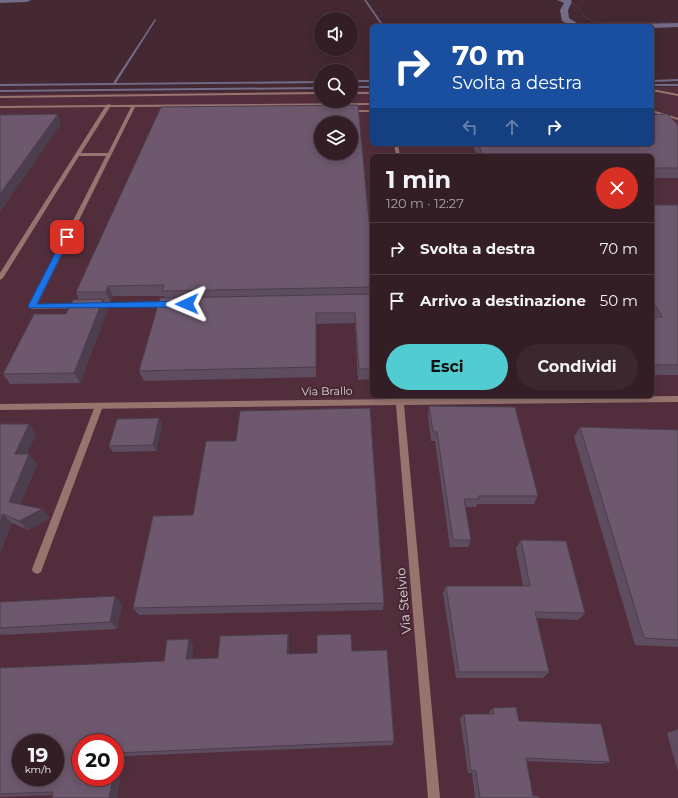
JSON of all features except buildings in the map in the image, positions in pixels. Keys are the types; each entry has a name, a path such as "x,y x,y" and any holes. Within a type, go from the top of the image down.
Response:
{"street":[{"path":"654,90 678,88"},
{"path":"654,90 678,95"},
{"path":"0,97 314,93"},
{"path":"358,93 370,93"},
{"path":"0,107 370,104"},
{"path":"0,278 109,105"},
{"path":"134,105 32,306 174,304"},
{"path":"327,110 370,111"},
{"path":"654,112 678,119"},
{"path":"78,154 108,154"},
{"name":"Via Brallo","path":"0,407 400,401 678,399"},
{"name":"Via Stelvio","path":"400,401 434,798"},
{"path":"37,569 99,406"}],"path":[{"path":"570,0 574,3 580,13 595,23 678,23"}],"shaded area":[{"path":"654,87 678,87 678,798 0,798 0,94 314,91 314,108 358,108 358,90 370,90 370,146 654,146"}],"waterway":[{"path":"0,1 27,0"},
{"path":"365,0 382,24"},
{"path":"561,0 568,2 564,10 565,19 574,24"},
{"path":"114,84 155,20"},
{"path":"654,26 678,25"},
{"path":"654,81 678,80"},
{"path":"358,81 370,81"},
{"path":"114,84 314,82"},
{"path":"0,85 114,84"},
{"path":"654,85 678,85"},
{"path":"358,87 370,87"},
{"path":"0,91 314,88"}],"route":[{"path":"67,237 32,306 187,304"}]}
